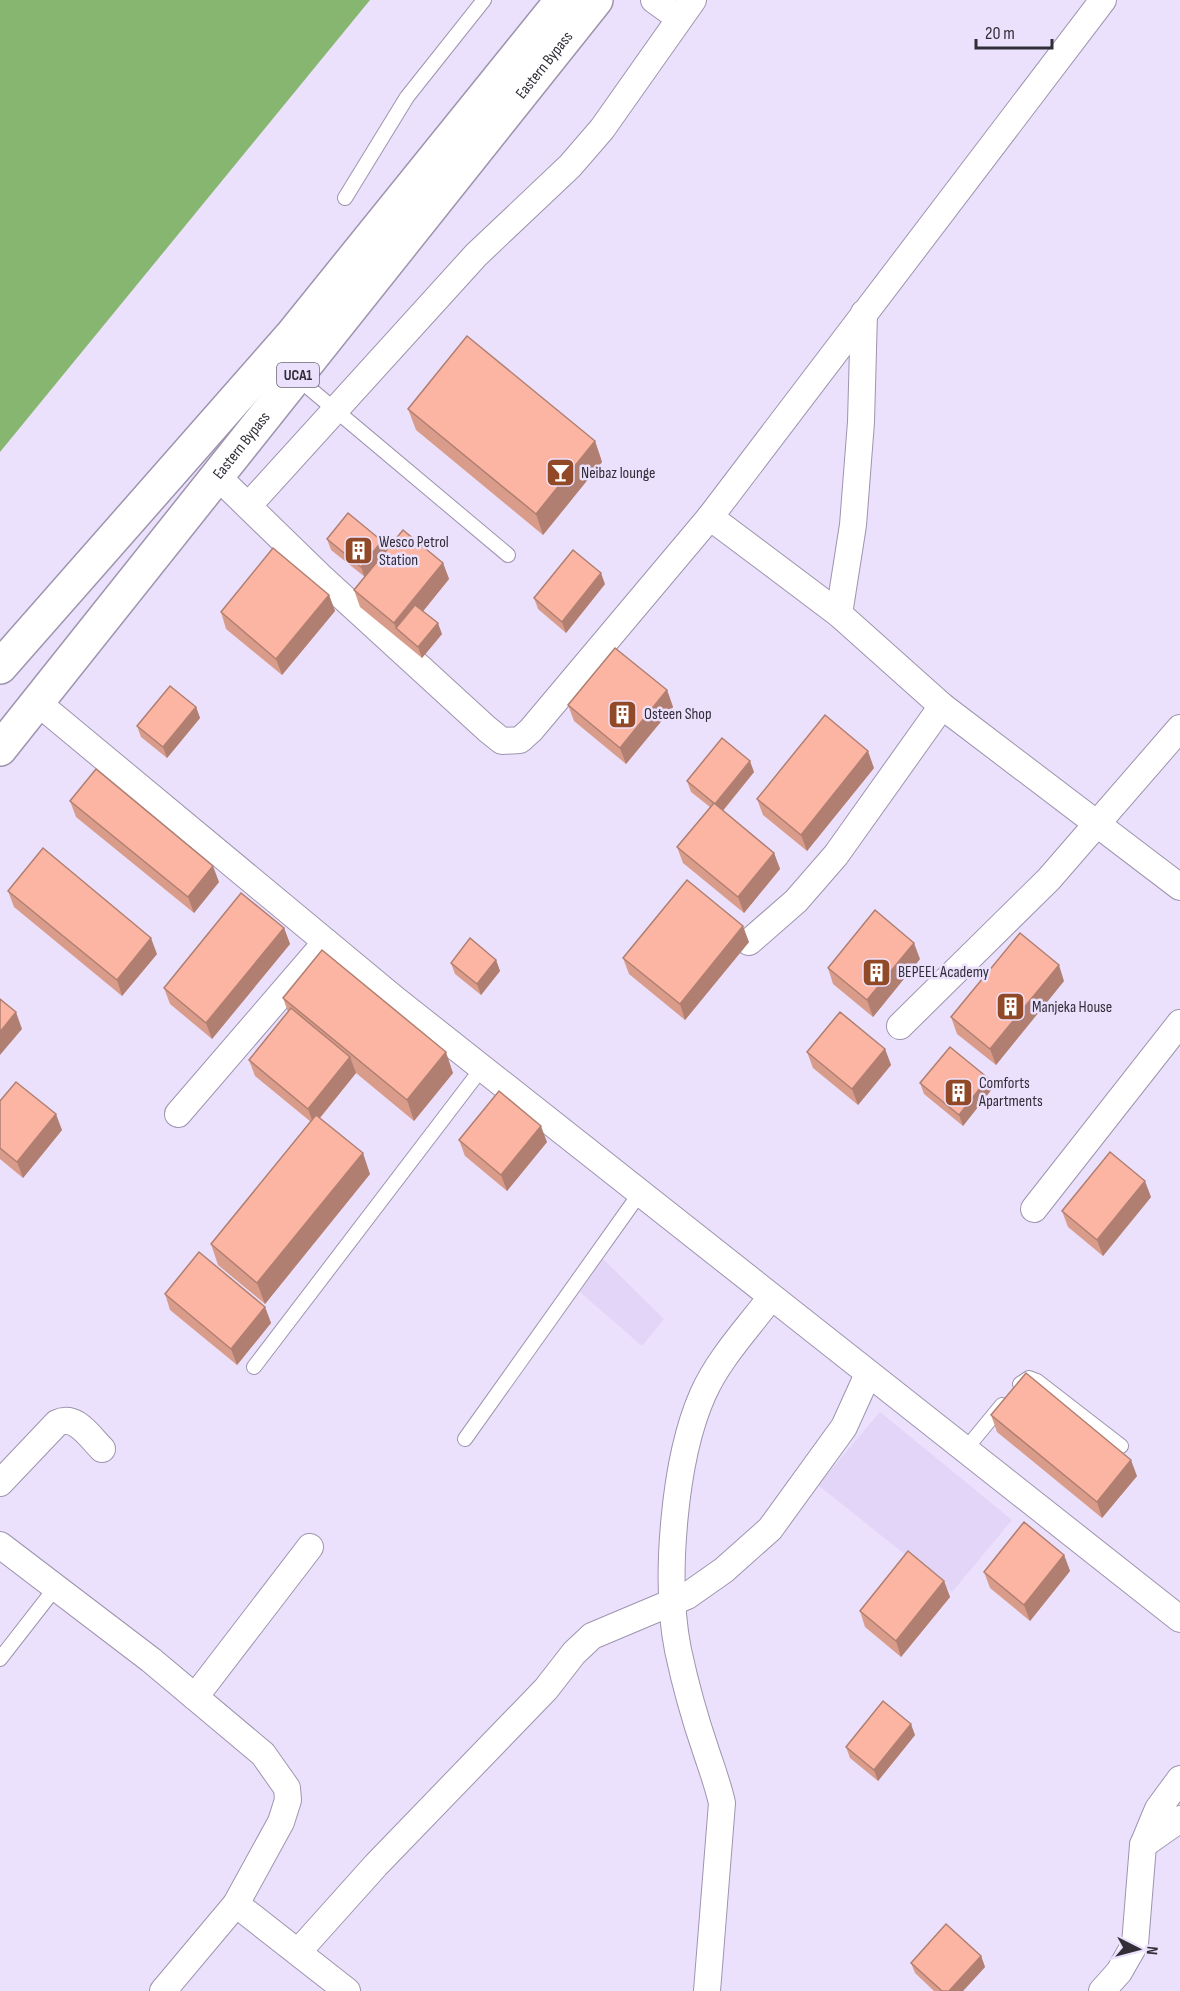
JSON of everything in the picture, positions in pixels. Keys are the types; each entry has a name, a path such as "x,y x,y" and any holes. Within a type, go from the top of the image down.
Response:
{"main road":[{"name":"Eastern Bypass","path":"0,667 291,336 562,0"},
{"name":"Eastern Bypass","path":"0,749 596,0"}],"street":[{"path":"249,505 476,255 570,166 602,129 686,9 654,0"},
{"path":"217,476 321,577 502,741 520,740 531,730 710,517 1103,0"},
{"path":"839,614 854,525 861,422 864,313"},
{"path":"710,517 839,614 942,706 1098,822 1180,887"},
{"path":"38,702 326,942 482,1068 1180,1620"},
{"path":"749,942 796,901 837,855 942,706"},
{"path":"900,1026 1049,879 1180,728"},
{"path":"178,1114 326,942"},
{"path":"1034,1209 1180,1023"},
{"path":"707,1991 722,1803 718,1782 706,1750 678,1650 672,1602 677,1493 693,1423 715,1372 771,1297"},
{"path":"298,1952 376,1865 546,1689 574,1653 592,1636 687,1596 724,1570 770,1529 844,1426 868,1374"},
{"path":"0,1483 57,1423 65,1419 74,1421 102,1449"},
{"path":"0,1545 151,1660 263,1754 287,1788 288,1800 281,1822 236,1904 163,1991"},
{"path":"195,1697 310,1547"},
{"path":"1102,1991 1119,1972 1135,1944 1143,1845 1158,1809 1180,1779"},
{"path":"1143,1845 1180,1819"},
{"path":"236,1904 347,1991"}],"lane":[{"path":"345,198 407,97 484,0"},
{"path":"296,377 508,555"},
{"path":"254,1367 482,1068"},
{"path":"465,1439 640,1193"},
{"path":"965,1450 1021,1382 1029,1378 1121,1446"},
{"path":"0,1659 56,1587"}],"shaded area":[{"path":"603,1259 664,1319 642,1346 580,1292"},
{"path":"880,1412 1012,1520 952,1592 818,1485"}],"green space":[{"path":"0,0 370,0 0,452"}],"building":[{"path":"467,336 595,441 536,514 408,409"},
{"name":"Wesco Petrol Station","path":"348,513 382,541 361,567 327,539"},
{"path":"403,530 443,563 394,623 354,590"},
{"path":"273,548 329,595 276,659 221,612"},
{"path":"573,550 601,573 562,622 534,598"},
{"path":"415,605 438,623 418,647 396,628"},
{"name":"Osteen Shop","path":"615,648 667,690 620,748 568,705"},
{"path":"170,686 196,707 163,747 137,726"},
{"path":"825,715 868,751 801,835 757,799"},
{"path":"722,738 750,761 715,804 687,781"},
{"path":"96,769 213,866 188,897 70,801"},
{"path":"714,803 774,853 738,897 677,847"},
{"path":"43,848 151,938 117,980 8,891"},
{"path":"687,880 743,926 680,1004 623,958"},
{"path":"241,893 284,928 206,1023 164,988"},
{"name":"BEPEEL Academy","path":"875,910 914,943 867,1000 828,968"},
{"name":"Manjeka House","path":"1020,933 1059,965 990,1049 951,1017"},
{"path":"470,938 496,960 477,984 451,963"},
{"path":"322,950 446,1052 407,1100 283,998"},
{"path":"0,999 16,1012 0,1032"},
{"path":"291,1008 350,1057 308,1109 249,1060"},
{"path":"840,1012 885,1049 852,1089 807,1052"},
{"name":"Comforts Apartments","path":"950,1047 988,1078 959,1115 920,1083"},
{"path":"16,1082 56,1114 17,1162 0,1148 0,1101"},
{"path":"499,1091 541,1126 501,1175 459,1140"},
{"path":"316,1115 363,1153 257,1283 211,1244"},
{"path":"1110,1152 1145,1181 1097,1240 1062,1211"},
{"path":"199,1252 265,1307 231,1349 165,1294"},
{"path":"1026,1373 1131,1460 1097,1502 991,1415"},
{"path":"1024,1522 1064,1555 1024,1605 984,1572"},
{"path":"908,1551 944,1581 896,1641 860,1611"},
{"path":"883,1701 911,1724 874,1770 846,1747"},
{"path":"946,1924 981,1956 949,1991 942,1991 911,1963"}],"place":[{"name":"Neibaz lounge","path":"560,473"},
{"name":"Wesco Petrol Station","path":"358,551"},
{"name":"Osteen Shop","path":"623,714"},
{"name":"BEPEEL Academy","path":"877,972"},
{"name":"Manjeka House","path":"1011,1007"},
{"name":"Comforts Apartments","path":"958,1092"}]}
